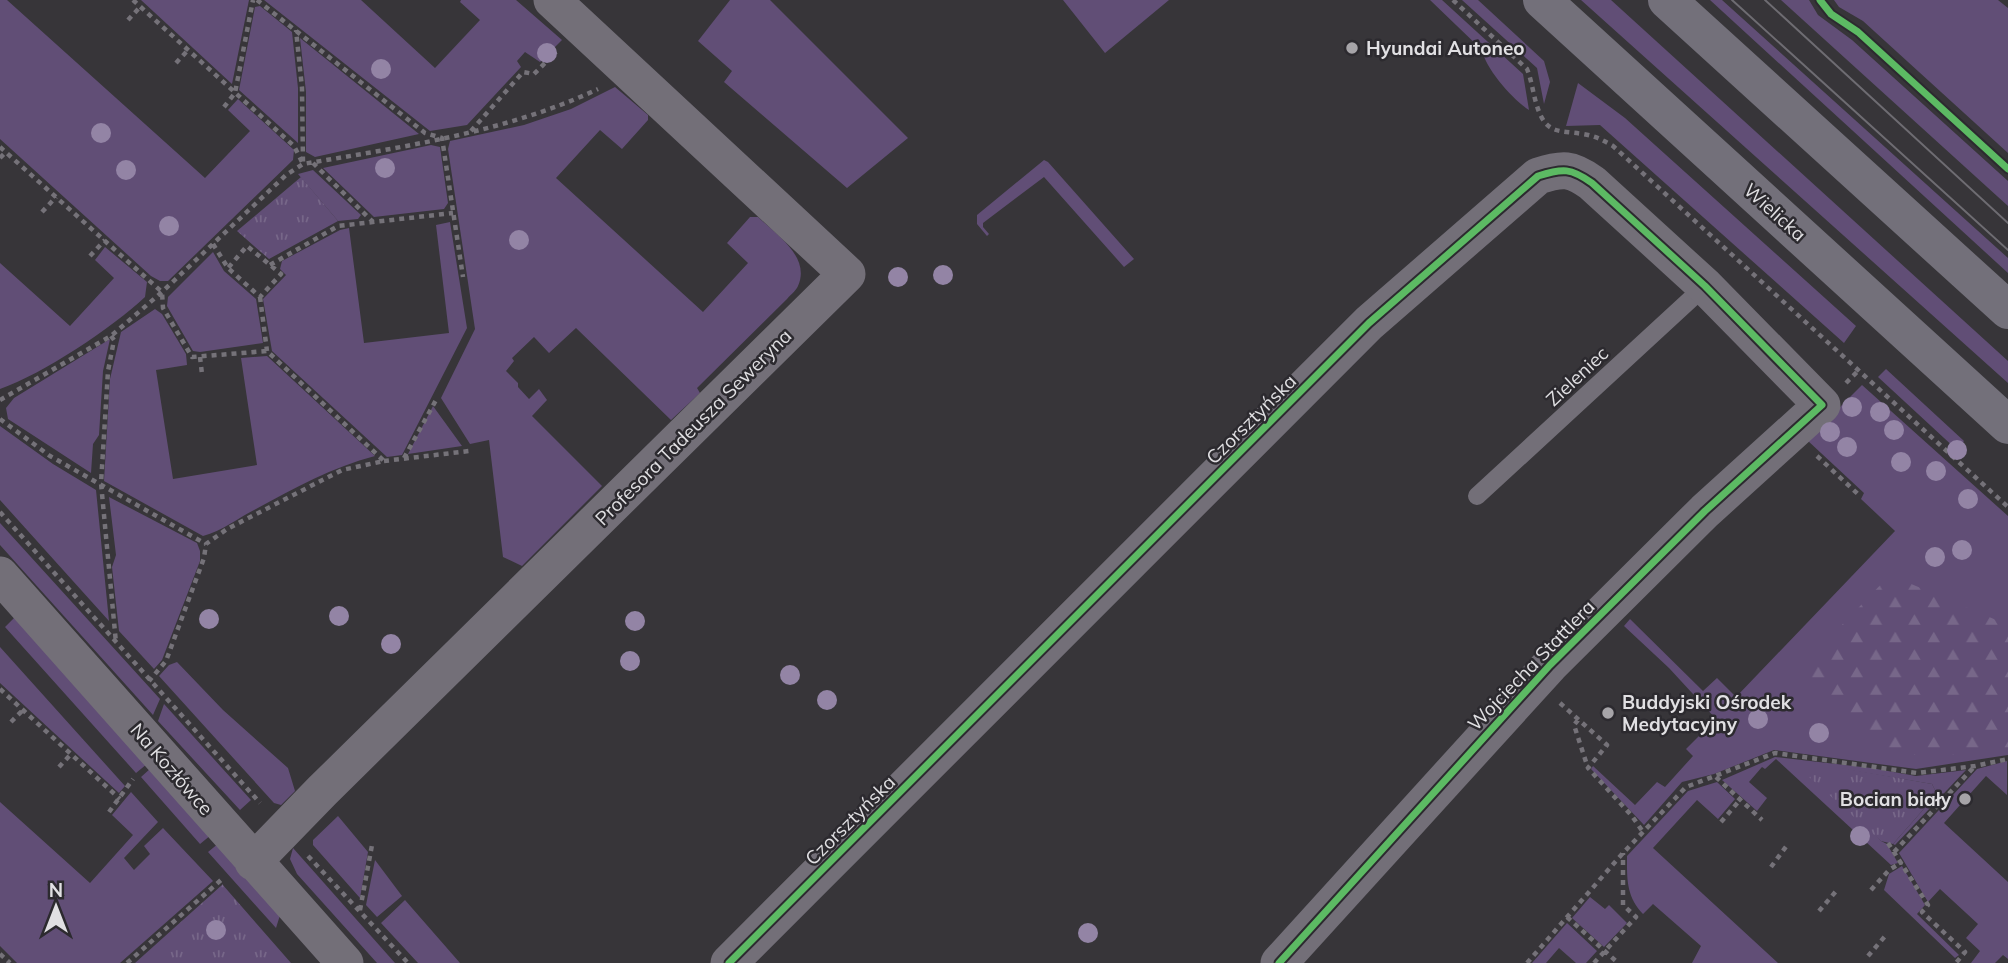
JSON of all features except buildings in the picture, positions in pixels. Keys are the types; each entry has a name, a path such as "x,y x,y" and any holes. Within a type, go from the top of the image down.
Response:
{"main road":[{"name":"Wielicka","path":"1542,0 2008,425"},
{"path":"1667,0 2008,310"}],"street":[{"name":"Profesora Tadeusza Seweryna","path":"253,862 847,275 552,0"},
{"name":"Czorsztyńska","path":"729,963 1369,323 1538,176 1557,170 1576,171 1592,183 1705,286 1822,405"},
{"name":"Wojciecha Stattlera","path":"1279,963 1536,681 1705,510 1822,405"},
{"name":"Na Kozłówce","path":"0,575 345,963"}],"lane":[{"name":"Zieleniec","path":"1477,496 1705,286"}],"path":[{"path":"133,0 294,146 303,164"},
{"path":"224,107 235,93 255,0 425,133 442,138"},
{"path":"128,20 140,7"},
{"path":"296,30 302,88 303,164"},
{"path":"470,131 523,72 534,74 560,47"},
{"path":"176,63 188,50"},
{"path":"0,400 111,336 162,292 286,175 303,164 470,131 568,103 631,74"},
{"path":"442,138 463,277"},
{"path":"0,146 162,292 163,308 192,357 267,351"},
{"path":"0,158 6,152"},
{"path":"313,163 373,222"},
{"path":"42,212 56,197"},
{"path":"270,265 338,226 453,213"},
{"path":"90,256 105,240"},
{"path":"213,244 228,268 260,297 267,351 384,461"},
{"path":"228,268 247,246 281,274 260,297"},
{"path":"0,512 116,644 101,483 108,371 114,340 111,336"},
{"path":"200,357 202,374"},
{"path":"404,458 436,400"},
{"path":"0,418 50,456 206,544"},
{"path":"149,681 166,661 204,558 206,544 227,529 342,470 404,458 469,451"},
{"path":"1819,457 1860,496"},
{"path":"1536,681 1607,746 1588,768"},
{"path":"0,689 120,799"},
{"path":"11,722 23,710"},
{"path":"1578,720 1574,725 1588,768 1643,832"},
{"path":"1527,963 1623,853 1686,787 1775,753 1917,773 2008,759"},
{"path":"59,767 71,754"},
{"path":"1894,852 1975,766"},
{"path":"1716,777 1762,820"},
{"path":"109,812 132,781"},
{"path":"1721,821 1740,800"},
{"path":"1888,842 1928,905 1922,912 1965,952 1956,963"},
{"path":"1771,867 1788,844"},
{"path":"360,911 372,845"},
{"path":"1594,963 1636,917 1623,905 1623,853"},
{"path":"1871,890 1889,870 1902,862"},
{"path":"127,963 221,880"},
{"path":"1819,911 1838,889"},
{"path":"1567,917 1618,963"},
{"path":"1868,956 1887,934"},
{"path":"0,954 10,963"}],"green space":[{"path":"0,0 7,0 205,178 250,131 228,110 238,99 294,150 293,160 168,281 160,281 151,276 0,139"},
{"path":"141,0 249,0 232,84"},
{"path":"264,0 361,0 435,68 480,20 460,2 461,0 516,0 562,40 540,62 525,52 517,61 521,67 467,125 430,131"},
{"path":"730,0 770,0 908,138 847,188 724,82 732,71 698,41"},
{"path":"1063,0 1169,0 1105,53"},
{"path":"1430,0 1442,0 1523,74 1529,110 1501,83 1488,66 1482,50"},
{"path":"1462,0 1478,0 1544,61 1550,82 1544,104 1537,68"},
{"path":"1581,0 1611,0 2008,361 2008,383"},
{"path":"1710,0 1722,0 2008,258 2008,273"},
{"path":"1781,0 1809,0 1818,15 1852,40 2008,181 2008,206"},
{"path":"1834,0 1998,0 2008,8 2008,153 1863,21 1839,7"},
{"path":"260,6 292,32 298,88 298,143 239,90 255,7"},
{"path":"300,38 419,134 315,157 306,152 306,92"},
{"path":"1578,83 1625,118 1856,326 1844,343 1600,125 1566,126"},
{"path":"615,87 648,115 648,120 622,149 600,130 556,178 703,312 748,263 727,243 750,217 758,217 790,247 800,265 801,275 794,291 697,388 700,393 671,420 576,328 549,353 534,337 512,358 514,361 506,371 518,383 518,387 529,399 539,389 547,400 532,416 602,486 522,566 503,557 489,440 470,444 441,398 475,329 448,149 450,141 524,125 571,109"},
{"path":"431,145 440,147 448,203 444,209 374,217 323,168"},
{"path":"1044,160 1134,259 1124,267 1044,177 983,223 989,234 987,236 977,224 977,215"},
{"path":"313,170 361,215 358,219 338,221 298,174"},
{"path":"301,177 338,221 269,259 237,231"},
{"path":"450,222 467,328 402,455 387,457 272,351 263,299 286,275 280,269 282,261 340,230 349,228 364,343 449,333 436,225"},
{"path":"105,247 147,282 145,297 76,349 36,373 0,389 0,263 70,326 114,278 95,260"},
{"path":"213,252 224,271 256,299 263,343 193,351 167,306 168,297"},
{"path":"155,309 162,314 186,354 187,365 156,370 173,479 257,465 241,358 267,356 375,456 314,479 203,536 104,481 110,379 121,332"},
{"path":"110,339 103,371 99,435 93,444 91,473 8,419 6,408 14,398"},
{"path":"1886,369 1964,441 1957,450 1878,377"},
{"path":"1862,385 2008,516 2008,755 1916,769 1774,750 1714,774 1682,782 1644,825 1591,769 1593,766 1635,805 1657,782 1665,787 1693,756 1686,749 1705,730 1707,732 1712,728 1710,724 1713,720 1726,734 1728,732 1669,668 1624,626 1630,619 1703,691 1717,678 1736,697 1895,531 1861,499 1864,493 1807,440"},
{"path":"433,406 462,446 408,454"},
{"path":"0,426 53,464 96,490 109,621 0,500"},
{"path":"109,497 197,543 200,551 200,561 162,660 154,669 119,631 112,567 116,555"},
{"path":"0,523 160,699 153,715 0,545"},
{"path":"1890,575 2008,625 2008,750 1953,755 1898,755 1819,698 1790,666 1808,660"},
{"path":"15,617 147,764 136,773 5,627"},
{"path":"0,647 125,786 119,793 0,683"},
{"path":"177,662 223,710 288,768 295,791 281,805 274,803 159,676 169,665"},
{"path":"164,704 251,800 240,810 158,721"},
{"path":"1775,757 1916,776 1966,770 1895,845 1893,844 1937,794 1932,784 1808,763 1881,841 1887,844 1898,863 1891,865 1776,759 1765,769 1762,767 1749,782 1767,798 1757,811 1722,780"},
{"path":"2007,761 2007,795 1986,776 1944,823 2008,882 2008,959 2003,955 1995,963 1971,963 1980,951 1966,938 1978,924 1940,889 1928,902 1899,853 1977,769"},
{"path":"1808,762 1932,784 1937,794 1893,844 1881,841 1808,776"},
{"path":"151,768 211,835 200,844 141,777"},
{"path":"1717,782 1735,799 1718,819 1697,800 1653,848 1778,963 1692,963 1701,946 1653,904 1643,914 1630,894 1627,856 1688,791"},
{"path":"131,792 158,822 124,858 134,870 150,854 144,846 163,828 213,881 120,963 17,963 0,946 0,802 90,883 133,835 112,815"},
{"path":"338,816 368,852 360,898 313,845 313,840"},
{"path":"219,843 281,912 276,928 208,852"},
{"path":"293,848 395,963 377,963 297,874 290,859"},
{"path":"375,860 402,896 377,917 366,905"},
{"path":"1902,866 1925,905 1917,914 1959,955 1955,958 1884,890 1889,874"},
{"path":"222,885 291,963 135,963"},
{"path":"1590,897 1605,909 1609,905 1627,923 1604,947 1572,918"},
{"path":"405,900 460,963 418,963 381,923"},
{"path":"1567,923 1597,951 1586,963 1576,963 1559,948 1546,963 1532,963"}],"tram line":[{"path":"1732,0 2008,250"},
{"path":"1765,0 2008,223"}],"cycle path":[{"path":"1820,0 1831,14 1858,32 2008,169"},
{"path":"729,963 1369,323 1538,176 1561,171 1578,174 1592,183 1705,286 1822,405 1705,511 1550,665 1279,963"}],"place":[{"name":"Hyundai Autoneo","path":"1352,48"},
{"name":"Buddyjski Ośrodek Medytacyjny","path":"1608,713"},
{"name":"Bocian biały","path":"1965,799"}]}
